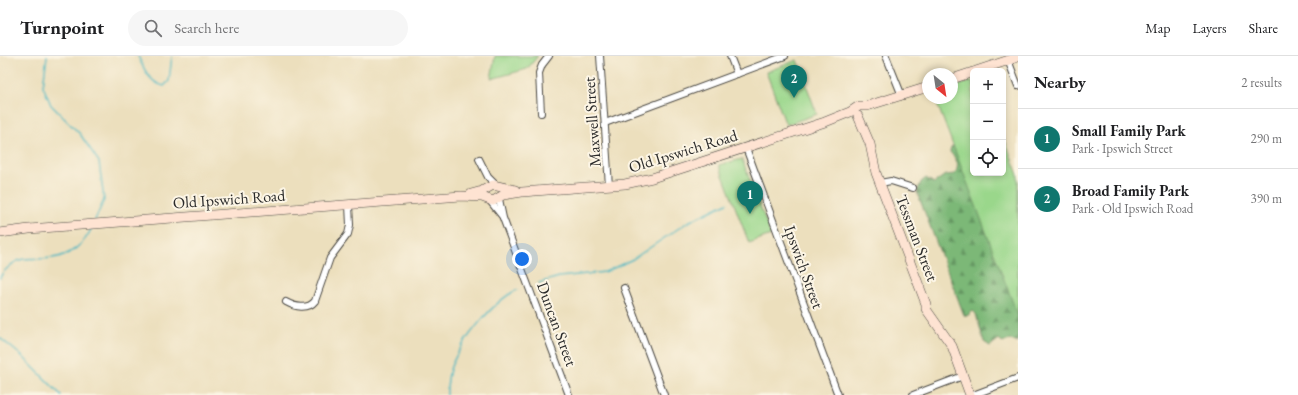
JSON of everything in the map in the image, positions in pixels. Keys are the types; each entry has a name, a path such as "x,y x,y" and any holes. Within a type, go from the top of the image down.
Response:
{"main road":[{"path":"985,68 1018,57"},
{"path":"958,77 970,73"},
{"name":"Old Ipswich Road","path":"0,233 106,223 460,196 494,198 522,192 609,186 652,178 860,112 922,89"},
{"name":"Tessman Street","path":"860,112 869,141 874,169 929,314 952,346 972,395"},
{"name":"Old Ipswich Road","path":"460,196 492,187 522,192"},
{"path":"492,187 501,191 494,198 485,192 492,187"}],"street":[{"path":"541,113 539,73 542,65 549,56"},
{"name":"Maxwell Street","path":"600,56 609,186"},
{"path":"730,56 737,74"},
{"path":"605,123 785,56"},
{"path":"886,56 902,96"},
{"path":"1008,60 1018,86"},
{"name":"Ipswich Street","path":"746,148 838,395"},
{"path":"479,159 492,187"},
{"path":"880,183 891,181 913,188"},
{"name":"Duncan Street","path":"494,198 503,218 569,395"},
{"path":"286,302 292,305 305,307 315,301 330,258 348,234 350,225 349,205"},
{"path":"624,288 664,395"},
{"path":"913,395 963,376"},
{"path":"972,395 1018,378"}],"green space":[{"path":"495,56 538,56 527,69 491,79"},
{"path":"797,60 817,114 786,125 766,72"},
{"path":"970,82 970,176 1006,176 1006,143 1018,175 1018,316 937,104 958,104 958,85"},
{"path":"956,144 970,168 970,176 1006,176 1006,175 1018,181 1018,343 1011,340 1002,342 999,339 990,346 984,342 976,314 973,311 967,316 964,315 917,192 921,182 926,178 934,183 945,175 955,174 957,162 950,152 951,148"},
{"path":"742,159 771,235 749,243 719,165"}],"waterway":[{"path":"47,56 43,86 51,105 80,134 99,162 104,200 95,220"},
{"path":"138,56 151,78 164,86 169,81 172,56"},
{"path":"539,283 559,277 605,272 633,259 688,222 727,203"},
{"path":"0,278 8,268 20,260 59,257 71,252 81,244 92,227"},
{"path":"447,395 448,380 452,364 463,344 489,312 508,295 517,290"},
{"path":"0,338 22,356 61,395"}],"place":[{"name":"Broad Family Park","path":"794,98"},
{"name":"Small Family Park","path":"750,214"}]}
